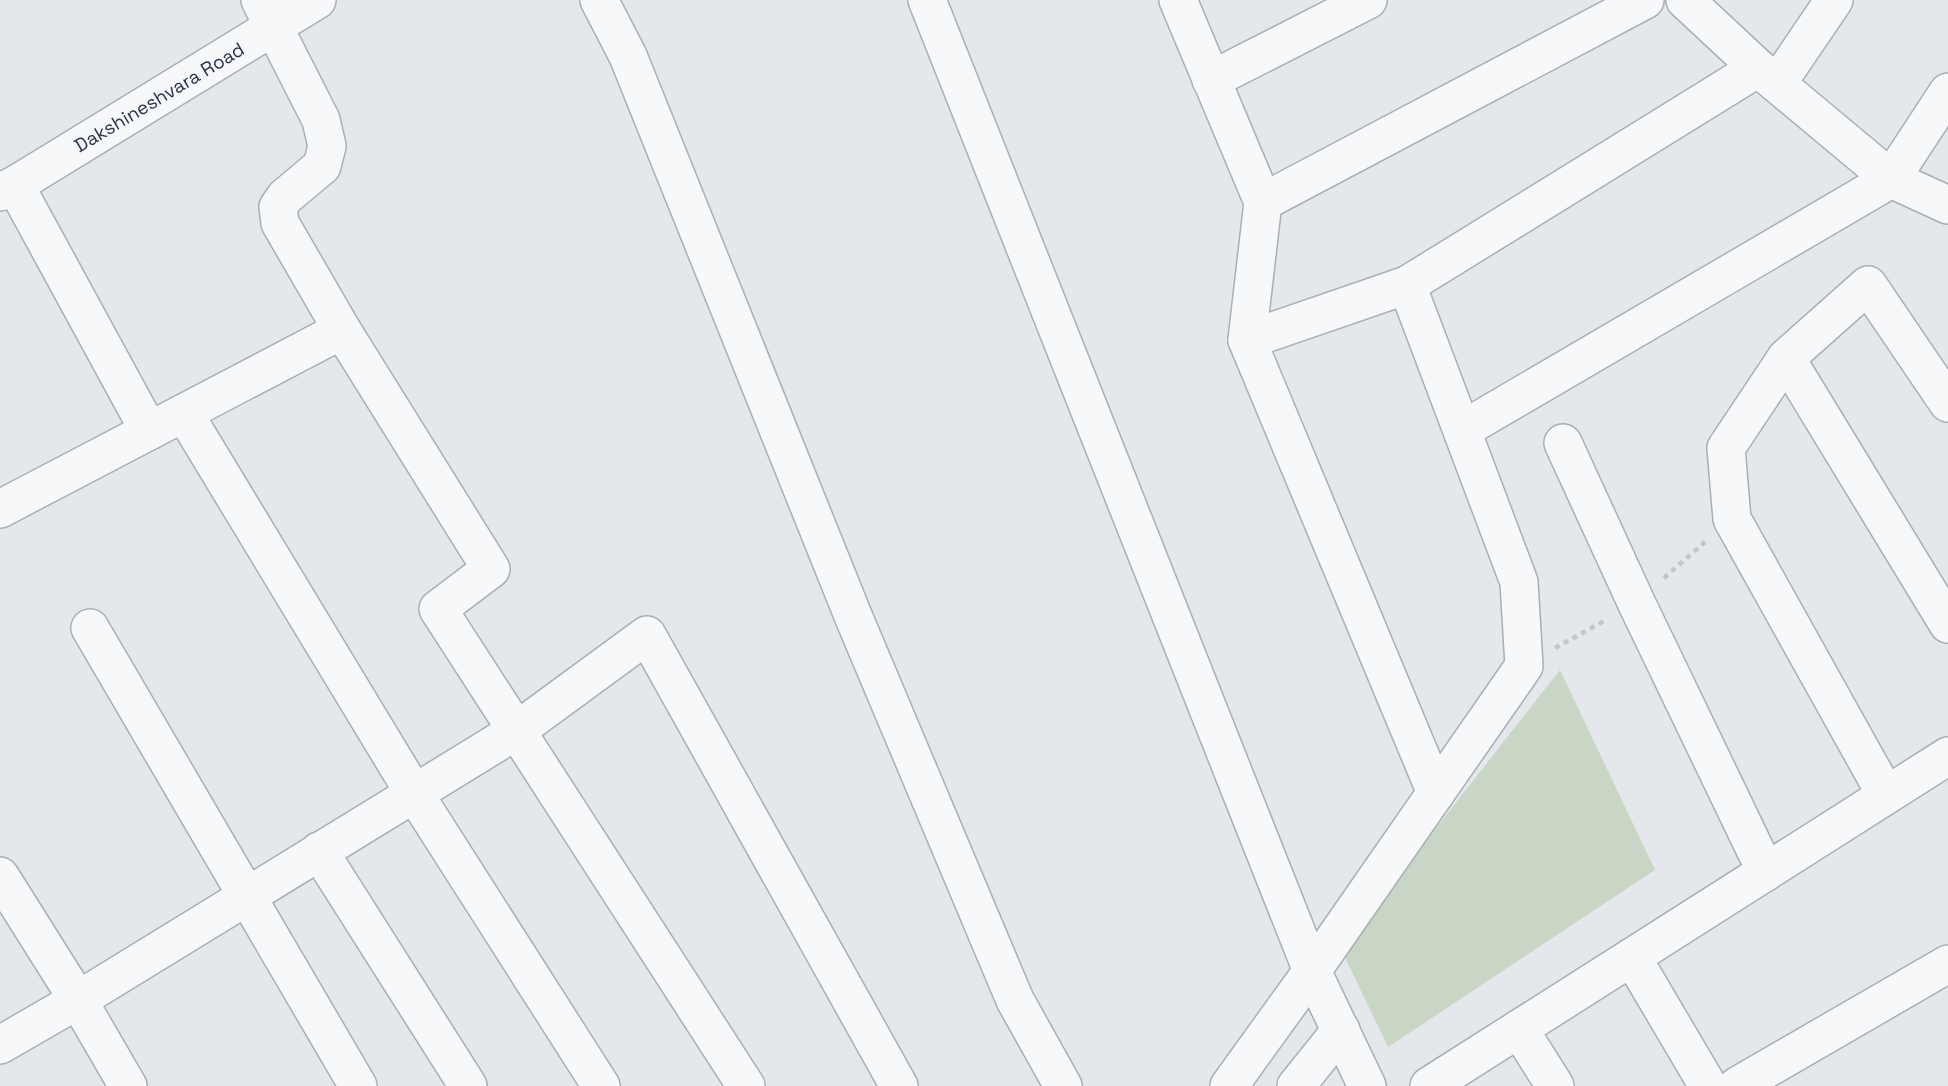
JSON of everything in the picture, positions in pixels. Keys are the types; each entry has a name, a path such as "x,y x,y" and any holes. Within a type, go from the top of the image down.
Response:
{"street":[{"name":"Dakshineshvara Road","path":"8,188 267,14 317,0"},
{"path":"599,0 628,56 854,618 1015,1000 1063,1086"},
{"path":"927,0 1312,971 1367,1086"},
{"path":"1178,0 1263,202 1247,340 1436,793"},
{"path":"1211,80 1368,0"},
{"path":"1263,202 1645,0"},
{"path":"1685,0 1767,76 1891,179 1944,194"},
{"path":"1247,340 1408,285 1767,76 1834,0"},
{"path":"267,14 321,120 327,146 322,166 285,197 278,207 281,223 342,330 491,569 438,609 746,1086"},
{"path":"1462,430 1891,179 1948,92"},
{"path":"8,188 149,431"},
{"path":"1229,1086 1524,666 1519,582 1408,285"},
{"path":"1886,795 1732,519 1726,448 1786,358 1868,285 1948,403"},
{"path":"0,509 342,330"},
{"path":"1786,358 1948,624"},
{"path":"184,413 414,793 601,1086"},
{"path":"1563,443 1766,872"},
{"path":"90,628 358,1086"},
{"path":"0,1045 78,1000 516,731 647,635 899,1086"},
{"path":"1429,1086 1948,756"},
{"path":"319,851 468,1086"},
{"path":"0,876 128,1086"},
{"path":"1632,957 1708,1086"},
{"path":"1737,1086 1948,964"},
{"path":"1519,1029 1555,1086"},
{"path":"1296,1086 1340,1030"}],"path":[{"path":"1524,666 1636,602 1732,519"}],"green space":[{"path":"1560,670 1655,870 1388,1047 1341,949"}]}
